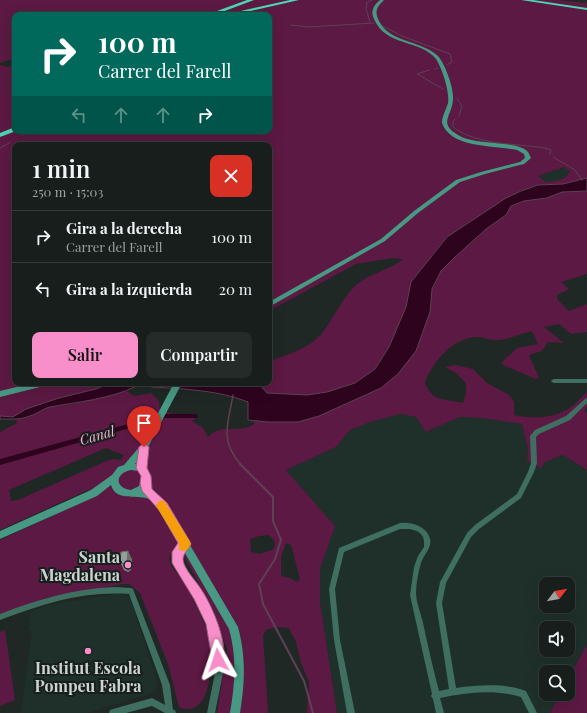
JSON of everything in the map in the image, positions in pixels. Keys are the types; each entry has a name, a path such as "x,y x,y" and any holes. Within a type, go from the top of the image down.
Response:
{"highway":[{"path":"214,12 252,0"},
{"path":"219,12 260,0"},
{"path":"228,12 271,0"},
{"path":"240,12 297,0"},
{"path":"523,0 587,8"},
{"path":"535,0 587,8"},
{"path":"0,131 12,126"},
{"path":"0,135 12,130"}],"street":[{"path":"272,303 383,240 416,212 458,181 520,164 525,162 528,158 526,153 519,149 465,140 449,130 444,122 444,117 448,109 451,96 440,63 428,52 395,38 382,29 374,11 374,7 382,0"},
{"path":"554,381 587,381"},
{"path":"0,394 32,386"},
{"path":"127,467 144,447 176,386"},
{"path":"453,691 439,603 443,582 469,535 477,526 519,496 534,463 534,436 537,432 568,418 587,400"},
{"path":"133,493 142,488 145,483 146,476 142,468 144,447"},
{"path":"94,493 114,478 119,471 127,467 134,466 142,468"},
{"path":"114,478 114,484 117,490"},
{"path":"145,483 148,491 163,507 233,627 239,646 241,664 235,713"},
{"path":"0,535 94,493 104,490 117,490 124,494 133,493 153,497"},
{"path":"351,713 337,640 332,589 341,550 408,524 417,526 426,536 427,546 420,559 414,582 413,595 440,713"},
{"path":"185,544 178,552 177,563 203,604 215,634 219,673 211,713"},
{"path":"0,618 45,600 111,588 131,591 166,685 171,713"},
{"path":"435,696 453,691 510,689 523,694 533,713"},
{"path":"113,713 152,702 171,713"}],"shaded area":[{"path":"0,0 557,0 587,3 587,178 563,184 538,185 520,191 447,237 411,282 406,307 389,347 375,369 355,383 327,392 307,395 267,393 261,386 272,386 272,360 291,354 312,342 323,332 343,301 357,284 368,277 393,266 403,259 393,258 356,264 272,309 272,142 12,142 12,386 104,386 26,409 13,417 0,416 0,65 12,67 12,134 272,134 272,12 12,12 12,59 0,63","holes":["564,167 570,171 563,179 546,182 538,176"]},
{"path":"564,167 568,168 570,171 563,179 558,181 546,182 538,176"},
{"path":"587,178 587,191 562,192 547,198 524,201 511,206 506,215 486,229 441,271 432,289 430,312 416,351 398,374 381,388 319,416 298,422 268,422 248,420 248,402 237,398 201,391 148,386 261,386 267,393 307,395 327,392 355,383 375,369 389,347 406,307 411,282 447,237 506,198 521,191 538,185 563,184"},
{"path":"587,191 587,274 561,282 569,289 557,295 557,299 569,311 587,304 587,332 571,334 559,324 544,327 564,343 548,342 542,351 529,355 539,378 536,379 503,365 502,362 517,348 538,344 532,331 500,340 491,340 480,337 462,341 446,351 434,366 425,382 431,393 435,396 445,400 463,403 466,393 466,383 456,373 445,367 456,365 473,369 487,383 509,395 514,402 514,415 529,417 543,417 558,414 573,405 587,392 587,407 585,410 587,413 587,470 563,455 545,462 541,468 527,461 528,450 522,424 482,418 460,417 426,432 416,417 400,414 370,422 350,430 336,447 286,470 335,526 320,569 320,602 337,713 307,713 309,682 301,663 296,642 289,628 277,627 266,630 263,635 268,713 217,713 227,649 214,611 177,544 170,555 170,563 185,583 197,608 208,633 211,649 209,679 205,696 194,708 185,709 179,707 168,664 140,593 129,584 46,598 0,615 0,540 91,498 88,490 0,530 0,432 17,423 16,420 29,417 49,407 70,405 127,391 134,396 151,393 159,401 160,410 176,415 195,414 195,419 192,421 203,428 208,437 218,430 248,427 254,424 254,421 298,422 319,416 381,388 422,329 430,312 432,289 441,271 455,257 486,229 506,215 511,206 524,201 547,198 562,192","holes":["106,448 124,455 121,460 112,459 18,500 11,501 9,490","269,535 275,542 274,549 260,554 251,552 250,539","286,543 291,545 300,579 297,582 290,578 281,576 281,557"]},
{"path":"104,386 137,386 94,400 48,408 26,417 0,419 0,416 13,417 26,409 59,398"},
{"path":"400,414 416,417 426,432 460,417 482,418 522,424 528,450 545,462 563,455 587,470 587,644 575,666 539,665 539,701 556,701 550,713 337,713 320,602 320,569 335,526 286,470 336,447 350,430 370,422"},
{"name":"Institut Escola Pompeu Fabra","path":"122,593 130,598 158,683 155,692 87,713 21,713 32,631 29,631 30,612 48,605"},
{"path":"5,630 15,700 0,706 0,632"},
{"path":"587,644 587,713 550,713 556,701 575,701 575,666"}],"building":[{"path":"128,551 127,562 124,564 120,562 121,552"}],"waterway":[{"path":"370,22 366,9 367,2 372,0"},
{"path":"291,25 308,27 374,23"},
{"path":"383,26 402,36 450,54 452,62 447,65"},
{"path":"429,70 417,74 443,89"},
{"path":"457,98 462,106 459,116"},
{"path":"455,119 453,121 453,127 474,138 498,143 545,148 551,150 550,154"},
{"path":"0,148 11,142"},
{"path":"553,157 575,170 582,180"},
{"path":"233,395 227,439 234,456 241,465"},
{"name":"Canal","path":"0,462 165,416 195,416"},
{"path":"241,465 273,497 273,521 281,540 275,559 259,584 263,604 304,681 313,713"}],"slow traffic":[{"path":"162,505 185,544 183,546"}],"place":[{"name":"Santa Magdalena","path":"128,565"},
{"name":"Institut Escola Pompeu Fabra","path":"88,651"}],"route":[{"path":"144,447 141,458 142,468 146,476 145,483 148,491 163,507 185,544 178,552 177,563 193,586 211,622 215,634 218,660"}]}
